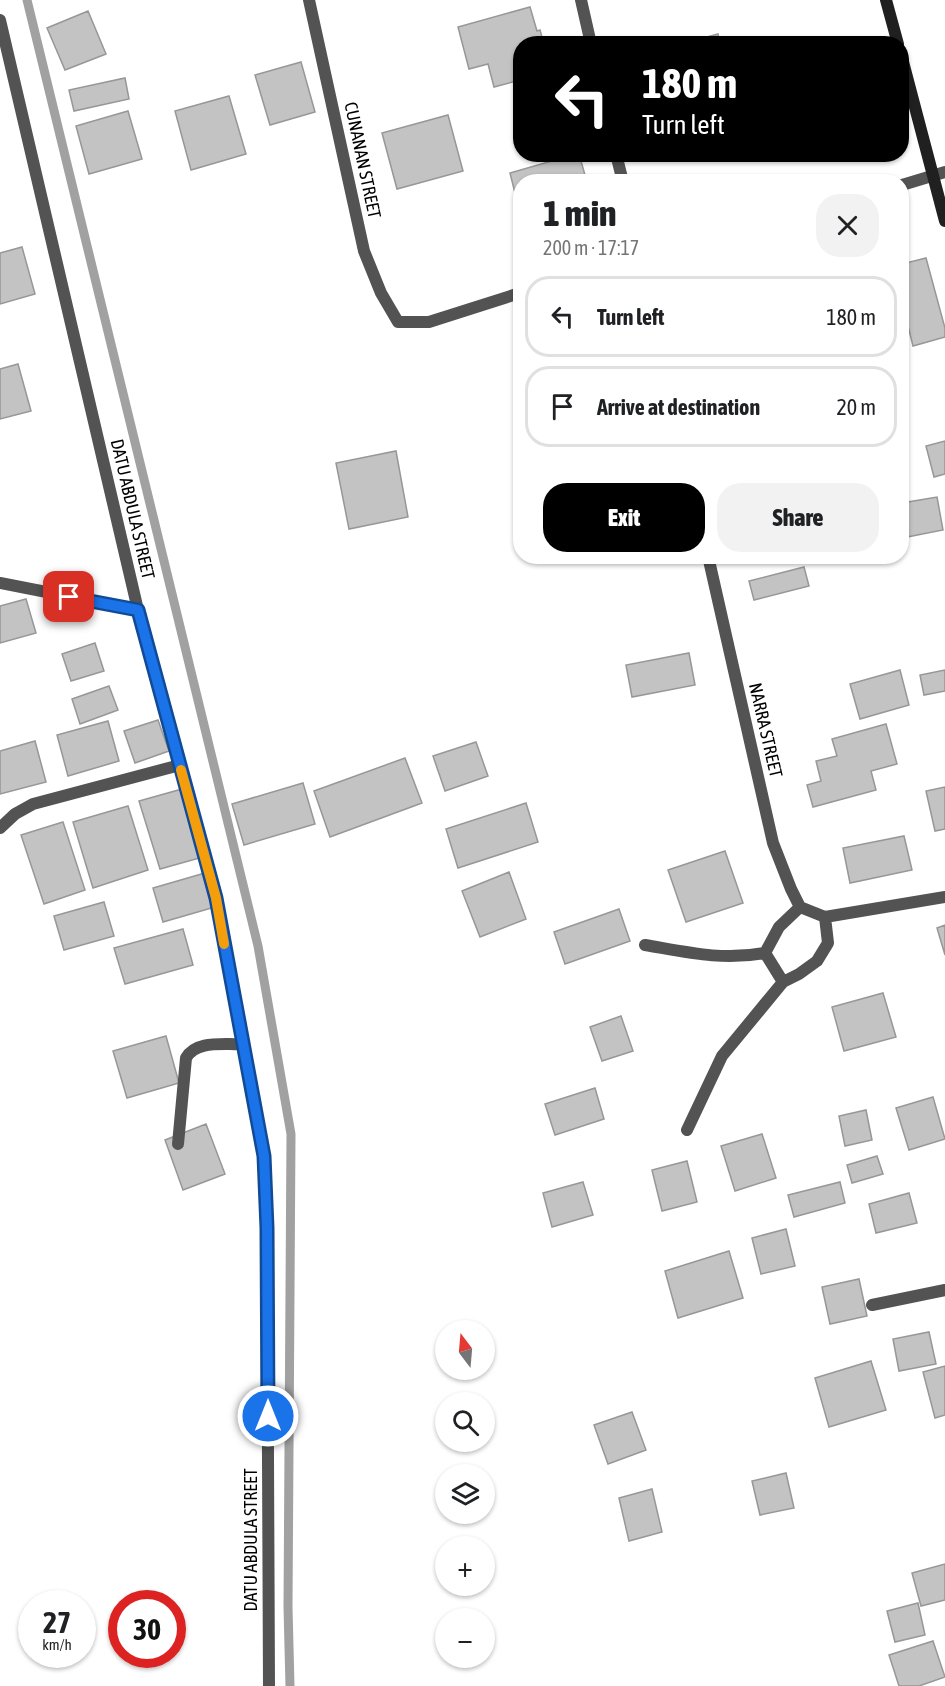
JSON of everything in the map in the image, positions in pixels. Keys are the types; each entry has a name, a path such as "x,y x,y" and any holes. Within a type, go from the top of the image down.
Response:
{"street":[{"name":"CUNANAN STREET","path":"309,0 364,251 381,293 398,322 429,322 513,295"},
{"path":"581,0 589,36"},
{"path":"886,0 896,36"},
{"name":"DATU ABDULA STREET","path":"0,20 138,610 216,898 264,1156 267,1228 269,1686"},
{"path":"909,86 945,221"},
{"path":"909,183 945,172"},
{"name":"NARRA STREET","path":"710,564 773,843 800,907"},
{"path":"0,583 138,610"},
{"path":"0,828 15,814 33,804 180,765"},
{"path":"765,953 779,927 800,907 825,917 945,897"},
{"path":"687,1130 722,1056 783,982 817,961 828,942 825,917"},
{"path":"645,945 719,957 744,957 765,953"},
{"path":"765,953 783,982"},
{"path":"178,1144 186,1058 190,1051 198,1046 242,1044"},
{"path":"872,1305 945,1290"}],"building":[{"path":"530,7 537,31 540,30 542,36 513,36 513,82 494,87 488,64 469,69 458,27"},
{"path":"88,11 106,54 65,70 47,28"},
{"path":"301,62 315,112 270,125 255,75"},
{"path":"125,78 129,99 74,111 69,90"},
{"path":"229,96 246,154 191,170 175,111"},
{"path":"128,111 142,159 89,174 76,126"},
{"path":"448,115 463,171 397,189 382,133"},
{"path":"548,162 581,162 585,174 513,174 513,185 510,173"},
{"path":"22,247 35,294 0,304 0,253"},
{"path":"926,258 945,328 945,337 913,346 909,330 909,262"},
{"path":"18,364 31,411 0,419 0,369"},
{"path":"945,441 945,474 934,477 926,446"},
{"path":"396,451 408,517 349,529 336,463"},
{"path":"937,497 943,530 909,537 909,502"},
{"path":"804,567 809,586 754,600 749,581"},
{"path":"26,599 36,633 0,643 0,606"},
{"path":"95,643 104,671 71,681 62,654"},
{"path":"689,653 695,685 632,697 626,665"},
{"path":"900,670 909,705 860,719 850,684"},
{"path":"945,670 945,691 924,695 920,675"},
{"path":"109,686 118,710 80,724 72,699"},
{"path":"158,720 169,751 135,763 124,731"},
{"path":"108,721 119,761 68,776 57,735"},
{"path":"886,724 897,764 871,771 876,790 813,807 807,785 821,781 816,761 837,756 832,739"},
{"path":"35,741 46,782 0,794 0,751"},
{"path":"476,742 488,776 445,791 433,756"},
{"path":"405,758 422,803 330,837 314,791"},
{"path":"303,783 315,824 244,845 232,804"},
{"path":"945,787 945,829 935,831 926,791"},
{"path":"182,789 203,857 160,869 139,801"},
{"path":"526,803 538,842 458,868 446,829"},
{"path":"128,806 148,870 93,888 73,822"},
{"path":"63,822 85,890 44,904 21,835"},
{"path":"904,836 912,870 850,883 843,848"},
{"path":"725,851 743,903 686,922 668,870"},
{"path":"509,872 526,919 480,937 462,891"},
{"path":"205,873 215,907 163,922 153,888"},
{"path":"104,902 114,936 64,950 54,916"},
{"path":"619,909 630,941 565,964 554,932"},
{"path":"945,925 945,955 937,928"},
{"path":"183,929 193,965 125,984 114,948"},
{"path":"883,993 896,1037 844,1051 832,1007"},
{"path":"621,1016 633,1051 602,1061 590,1027"},
{"path":"166,1036 179,1083 127,1098 113,1051"},
{"path":"595,1088 604,1119 555,1135 545,1104"},
{"path":"933,1097 945,1139 909,1150 896,1108"},
{"path":"866,1110 872,1140 845,1146 839,1116"},
{"path":"206,1124 225,1174 183,1190 165,1140"},
{"path":"762,1134 776,1178 735,1191 721,1146"},
{"path":"877,1156 883,1174 852,1183 847,1165"},
{"path":"687,1161 697,1202 662,1211 652,1170"},
{"path":"583,1182 593,1215 552,1227 543,1193"},
{"path":"840,1182 845,1203 794,1217 788,1195"},
{"path":"909,1193 917,1223 876,1233 869,1204"},
{"path":"786,1229 795,1266 761,1274 752,1238"},
{"path":"729,1251 743,1298 678,1318 665,1271"},
{"path":"859,1279 867,1316 830,1324 822,1287"},
{"path":"929,1332 936,1364 899,1371 893,1339"},
{"path":"871,1361 886,1410 829,1427 815,1378"},
{"path":"945,1366 945,1415 935,1418 923,1372"},
{"path":"632,1412 646,1450 608,1464 594,1425"},
{"path":"786,1473 794,1508 760,1515 752,1481"},
{"path":"652,1489 662,1532 629,1541 619,1498"},
{"path":"945,1564 945,1600 921,1606 912,1573"},
{"path":"918,1603 925,1635 895,1642 887,1611"},
{"path":"933,1641 945,1677 919,1686 899,1686 889,1655"}],"waterway":[{"path":"27,0 258,946 291,1134 288,1607 290,1686"}],"slow traffic":[{"path":"181,770 216,898 224,944"}],"route":[{"path":"69,597 138,610 216,898 264,1156 267,1228 268,1416"}]}
